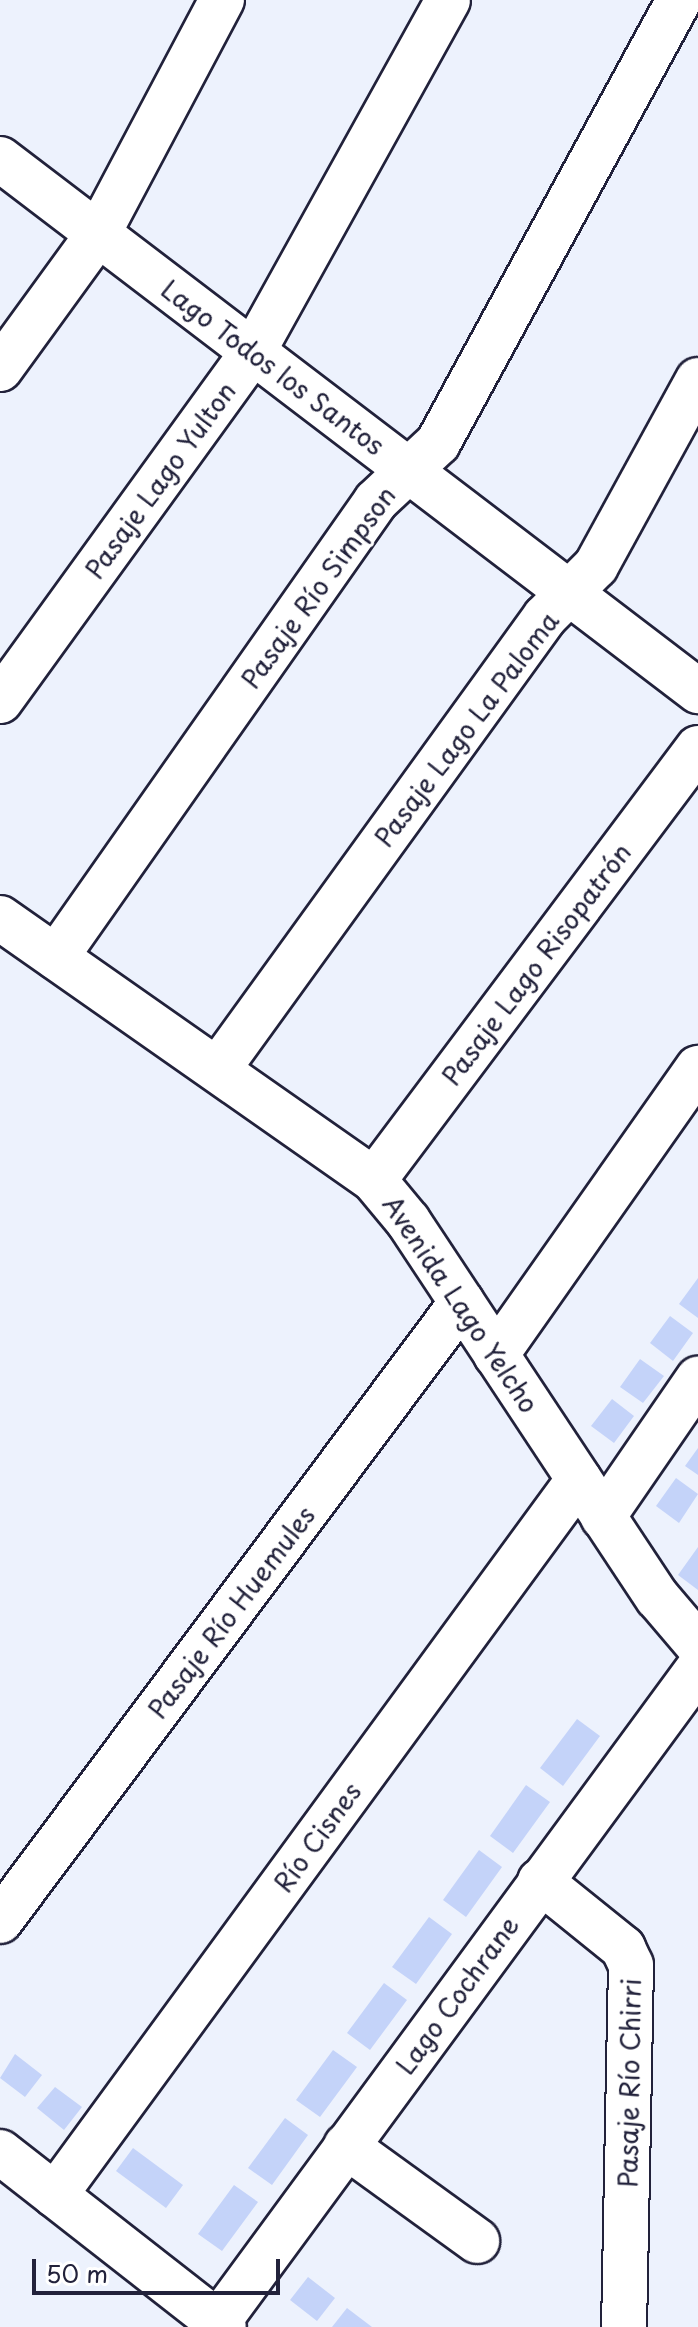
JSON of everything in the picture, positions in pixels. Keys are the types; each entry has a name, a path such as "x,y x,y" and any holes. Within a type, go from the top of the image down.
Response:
{"street":[{"path":"0,369 98,234 222,0"},
{"name":"Pasaje Lago Yulton","path":"0,701 253,352 448,0"},
{"name":"Pasaje Río Simpson","path":"56,957 376,501 444,433 679,0"},
{"name":"Lago Todos los Santos","path":"0,159 698,691"},
{"name":"Pasaje Lago La Paloma","path":"218,1069 545,617 596,566 698,380"},
{"name":"Pasaje Lago Risopatrón","path":"374,1180 698,748"},
{"name":"Avenida Lago Yelcho","path":"0,918 374,1180 462,1302 658,1598 698,1645"},
{"path":"496,1355 698,1068"},
{"name":"Pasaje Río Huemules","path":"0,1921 462,1302"},
{"path":"603,1517 698,1379"},
{"name":"Río Cisnes","path":"55,2195 579,1479"},
{"name":"Lago Cochrane","path":"221,2325 346,2146 698,1669"},
{"name":"Pasaje Río Chirri","path":"540,1881 616,1941 631,1965 624,2327"},
{"path":"346,2146 477,2241"},
{"path":"0,2152 221,2325"}],"building":[{"path":"698,1278 698,1318 679,1304"},
{"path":"670,1316 693,1333 673,1361 650,1343"},
{"path":"640,1359 664,1376 643,1403 620,1387"},
{"path":"612,1399 634,1416 614,1443 591,1426"},
{"path":"698,1448 698,1475 685,1466"},
{"path":"676,1478 698,1494 679,1523 656,1506"},
{"path":"698,1547 698,1590 678,1575"},
{"path":"577,1719 600,1736 563,1786 540,1768"},
{"path":"526,1785 550,1802 513,1853 490,1836"},
{"path":"479,1850 502,1867 466,1917 443,1900"},
{"path":"429,1917 452,1934 416,1984 392,1967"},
{"path":"384,1983 407,2000 370,2050 347,2033"},
{"path":"333,2050 357,2067 320,2117 296,2100"},
{"path":"15,2054 42,2075 25,2097 0,2078"},
{"path":"55,2087 82,2107 64,2130 37,2108"},
{"path":"285,2118 308,2135 272,2185 248,2168"},
{"path":"133,2148 183,2185 166,2208 116,2171"},
{"path":"234,2185 258,2202 222,2251 198,2234"},
{"path":"308,2277 335,2298 317,2321 290,2300"},
{"path":"347,2308 372,2327 332,2327"}]}
